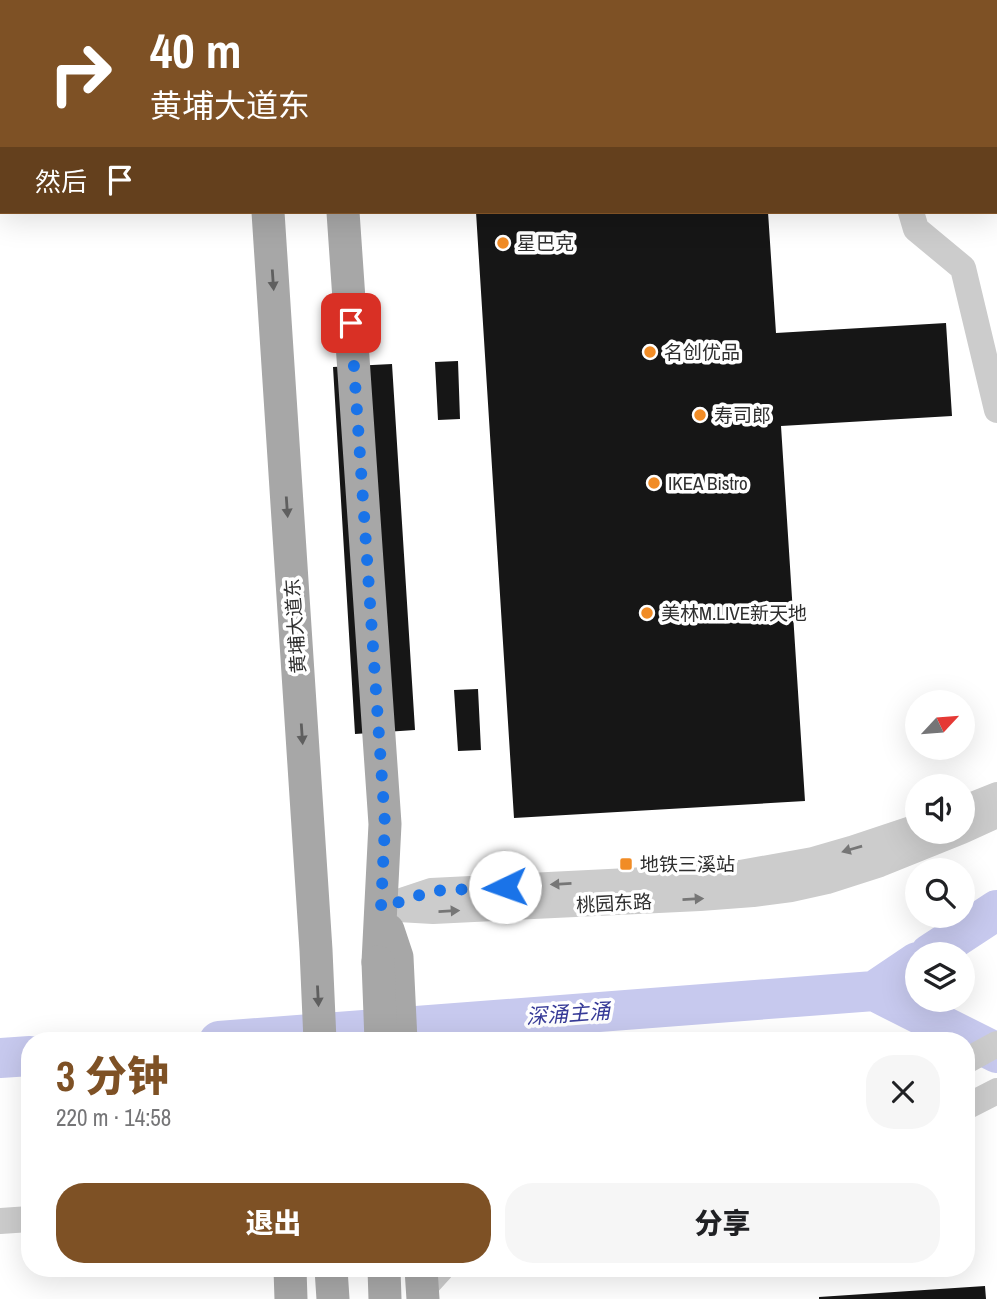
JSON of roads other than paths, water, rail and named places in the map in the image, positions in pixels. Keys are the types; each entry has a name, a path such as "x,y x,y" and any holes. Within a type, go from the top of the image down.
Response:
{"main road":[{"name":"黄埔大道东","path":"268,214 320,1032"},
{"path":"343,214 385,824 381,908 400,1032"},
{"path":"382,1032 388,960"},
{"path":"290,1277 291,1299"},
{"path":"331,1277 332,1299"},
{"path":"384,1277 385,1299"}],"street":[{"path":"912,214 916,229 963,268 997,410"},
{"path":"975,804 997,795"},
{"name":"桃园东路","path":"975,825 997,815"},
{"name":"桃园东路","path":"381,908 432,891 740,873 813,859 905,831"},
{"name":"桃园东路","path":"381,908 433,911 753,894 827,881 930,844"},
{"path":"975,1056 997,1044"},
{"path":"975,1103 997,1091"},
{"path":"0,1221 21,1220"}],"waterway":[{"path":"948,942 997,910"},
{"name":"深涌主涌","path":"337,1032 874,991 905,970"},
{"path":"874,991 955,1032"},
{"path":"975,1042 997,1053"},
{"name":"深涌主涌","path":"0,1058 21,1057"}],"place":[{"name":"星巴克","path":"503,243"},
{"name":"名创优品","path":"650,352"},
{"name":"寿司郎","path":"700,415"},
{"name":"IKEA Bistro","path":"654,483"},
{"name":"美林M.LIVE新天地","path":"647,613"},
{"name":"地铁三溪站","path":"626,864"}]}
